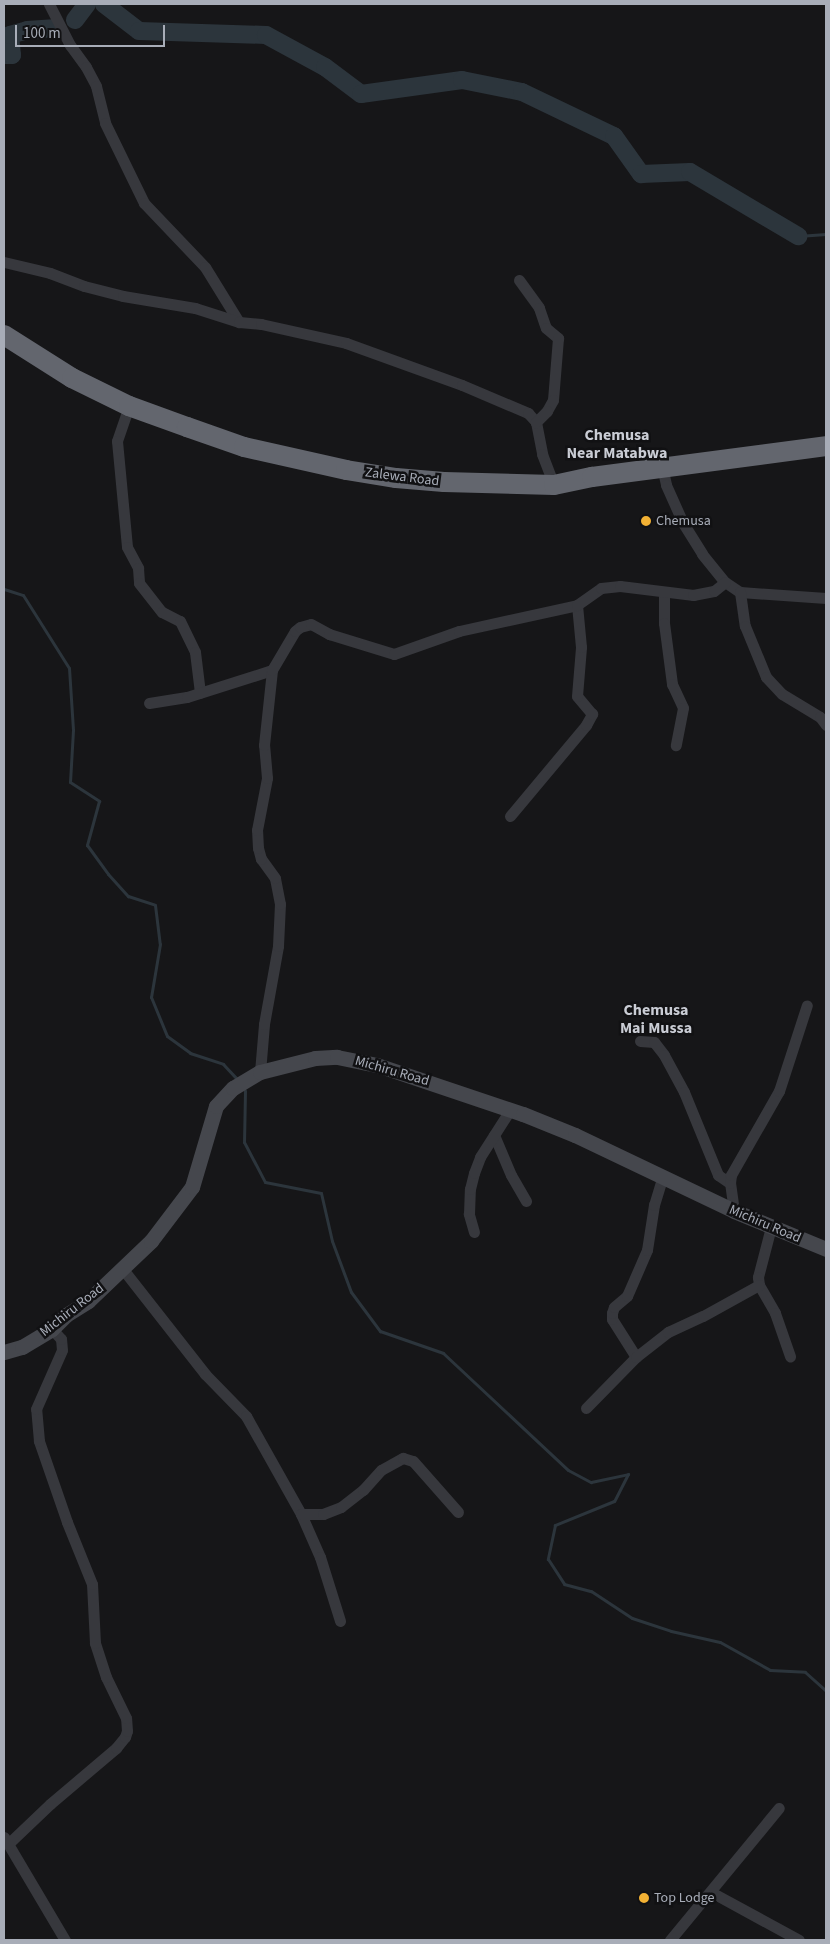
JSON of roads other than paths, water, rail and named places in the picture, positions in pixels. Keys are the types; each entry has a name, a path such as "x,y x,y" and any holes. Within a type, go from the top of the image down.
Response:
{"highway":[{"name":"Zalewa Road","path":"4,335 72,378 129,406 244,447 346,470 444,482 554,485 662,467 826,446"}],"street":[{"path":"49,4 70,45 86,67 96,86 105,123 144,203 205,267 239,322"},
{"path":"4,262 50,273 94,289 195,308 239,322 261,324 346,343 462,385 528,413 536,422 542,454 554,485"},
{"path":"518,280 538,308 546,328 558,338 553,400 536,422"},
{"path":"129,406 118,442 127,547 138,568 139,583 162,612 180,621 195,652 200,693"},
{"path":"662,467 666,485 683,523 702,554 725,582 740,592 826,598"},
{"path":"260,1072 264,1024 278,946 280,904 278,885 261,859 257,840 267,778 264,745 272,670 295,631 311,624 329,634 394,654 458,631 577,605 593,592 608,586 693,595 714,591 725,582"},
{"path":"664,592 664,622 672,684 683,708 676,746"},
{"path":"740,592 744,626 766,677 782,694 820,717 826,725"},
{"path":"510,816 586,725 592,714 577,696 581,647 577,605"},
{"path":"149,703 200,693 272,670"},
{"path":"734,1211 730,1183 732,1175 779,1090 807,1005"},
{"path":"640,1041 654,1042 664,1055 703,1133 720,1178 730,1183"},
{"name":"Michiru Road","path":"4,1352 22,1347 52,1329 66,1315 88,1301 151,1241 192,1188 202,1161 210,1122 222,1098 233,1088 260,1072 315,1058 337,1057 359,1060 438,1084 510,1110 575,1135 662,1178 771,1228 826,1249"},
{"path":"474,1232 470,1223 470,1190 480,1157 510,1110"},
{"path":"494,1135 511,1175 526,1201"},
{"path":"636,1357 612,1319 612,1313 614,1307 627,1296 647,1250 654,1205 662,1178"},
{"path":"771,1228 759,1270 759,1285 775,1312 790,1356"},
{"path":"122,1268 205,1374 246,1416 301,1514 320,1557 340,1621"},
{"path":"586,1408 636,1357 668,1332 703,1316 759,1285"},
{"path":"52,1329 61,1339 62,1350 36,1409 39,1440 67,1522 92,1584 95,1643 106,1677 126,1718 127,1731 125,1737 116,1748 6,1840 65,1940"},
{"path":"301,1514 323,1514 340,1507 363,1490 382,1470 403,1458 413,1461 458,1512"},
{"path":"670,1940 779,1808"},
{"path":"711,1892 799,1940"}],"waterway":[{"path":"75,20 87,4"},
{"path":"104,4 139,31 266,35 325,67 361,94 462,80 522,92 614,136 641,174 690,172 798,236"},
{"path":"4,55 12,55 10,35 27,30 57,28"},
{"path":"798,236 826,234"},
{"path":"4,589 23,595 69,668 73,730 70,782 99,801 87,845 108,874 128,896 155,905 160,944 151,997 167,1036 190,1053 223,1064 236,1078"},
{"path":"243,1087 245,1091 244,1142 265,1182 321,1193 332,1241 351,1292 380,1331 443,1353 568,1470 591,1482 628,1474 614,1501 555,1525 548,1559 564,1584 591,1591 632,1618 671,1631 720,1642 770,1670 805,1672 826,1691"}],"place":[{"name":"Chemusa","path":"646,521"},
{"name":"Top Lodge","path":"644,1898"}],"district":[{"name":"Chemusa Near Matabwa","path":"617,444"},
{"name":"Chemusa Mai Mussa","path":"656,1019"}]}
